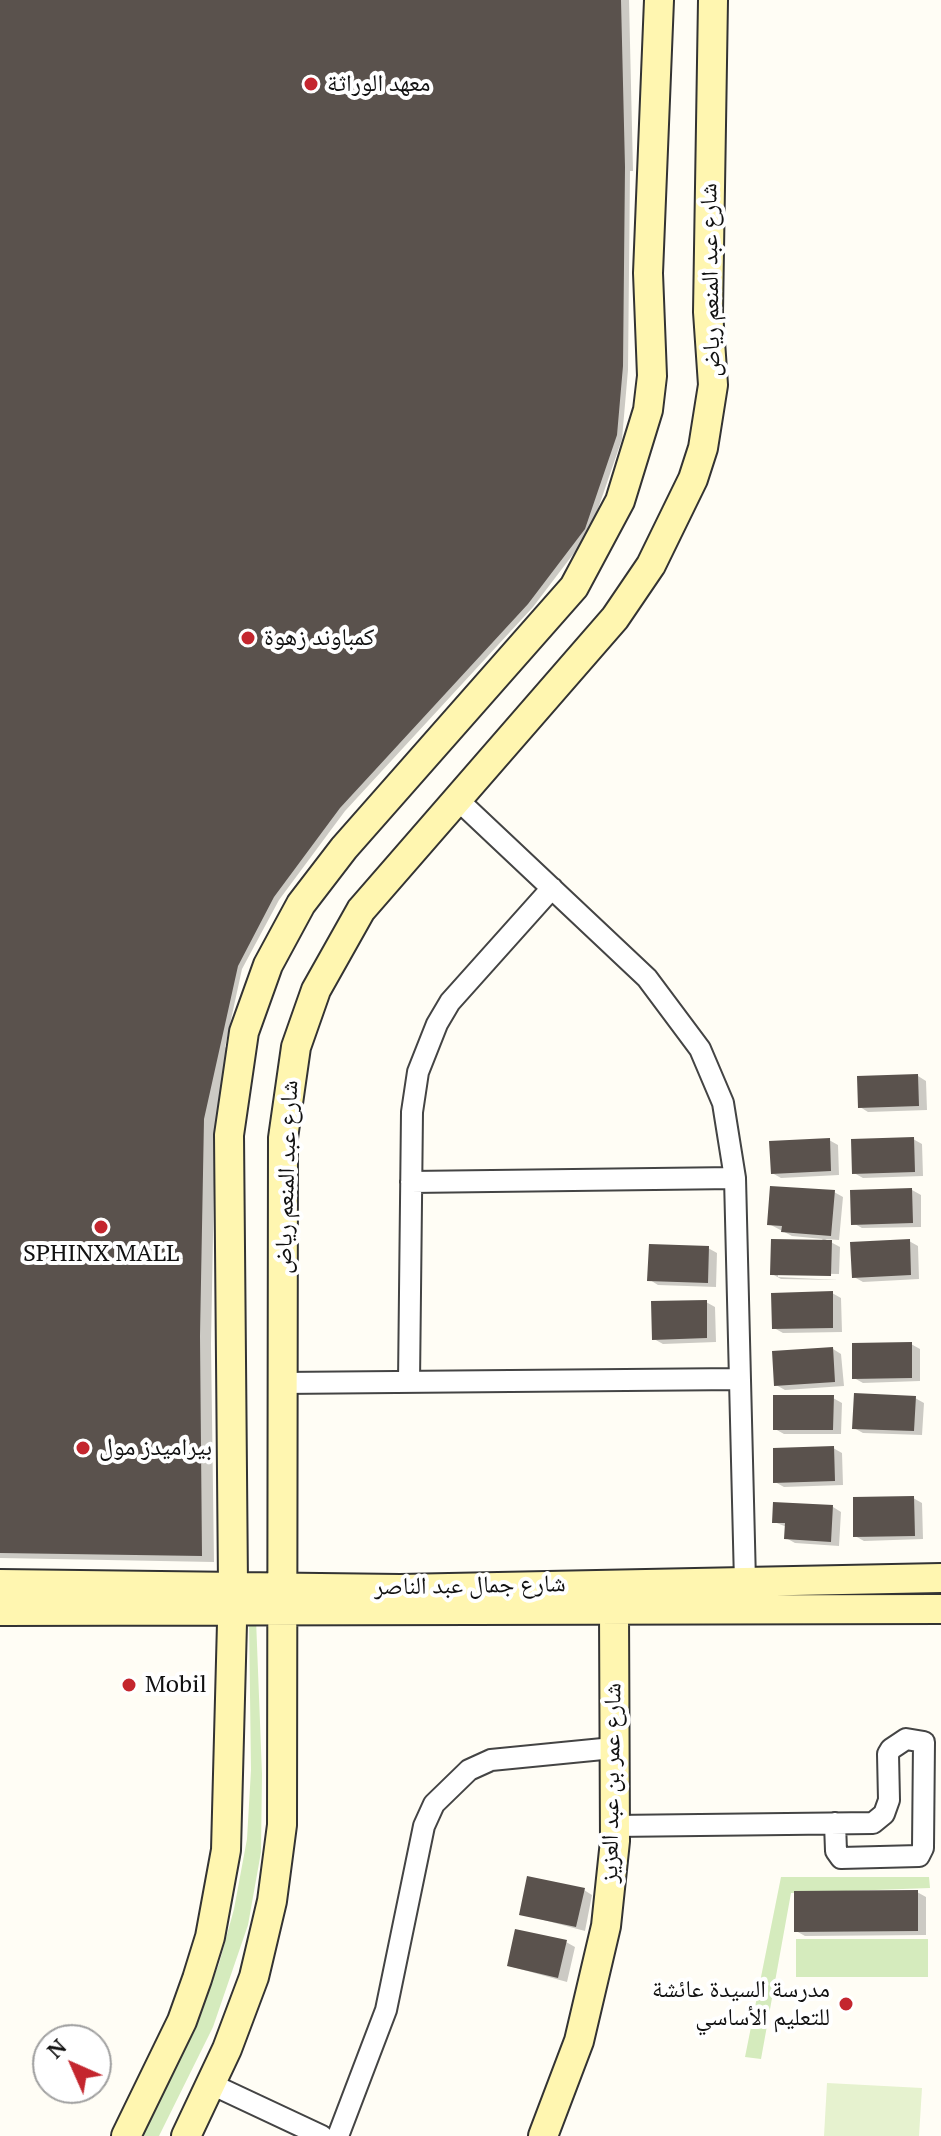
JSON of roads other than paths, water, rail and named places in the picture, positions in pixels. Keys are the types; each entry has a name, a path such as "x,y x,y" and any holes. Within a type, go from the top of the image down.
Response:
{"street":[{"path":"126,2136 182,2021 210,1937 219,1893 229,1805 232,1598 229,1135 244,1032 268,965 301,904 344,848 574,587 620,501 648,410 652,376 648,273 659,0"},
{"name":"شارع عبد المنعم رياض","path":"186,2136 211,2084 254,1977 272,1901 282,1825 283,1138 290,1077 305,1018 329,962 361,910 634,592 681,508 703,448 713,385 708,312 713,0"},
{"path":"457,799 647,978 684,1023 700,1049 723,1103 735,1178 745,1582"},
{"path":"409,1382 414,1092 437,1024 466,982 552,888"},
{"path":"411,1182 735,1178"},
{"path":"281,1383 740,1379"},
{"name":"شارع جمال عبد الناصر","path":"280,1598 400,1589 941,1578"},
{"name":"شارع جمال عبد الناصر","path":"0,1584 232,1598"},
{"name":"شارع جمال عبد الناصر","path":"0,1611 232,1598 614,1611 941,1609"},
{"name":"شارع عمر بن عبد العزيز","path":"543,2136 579,2041 598,1968 611,1883 614,1611"},
{"path":"614,1826 835,1823 873,1823 879,1819 889,1800 891,1749 906,1739 924,1742 923,1848 919,1856 841,1858 836,1851 835,1823"},
{"path":"338,2136 386,2010 404,1934 421,1838 434,1804 469,1770 491,1760 613,1748"},
{"path":"211,2084 322,2136"}],"place":[{"name":"معهد الوراثة","path":"311,84"},
{"name":"كمباوند زهوة","path":"248,638"},
{"name":"SPHINX MALL","path":"101,1227"},
{"name":"بيراميدز مول","path":"83,1448"},
{"name":"Mobil","path":"129,1685"},
{"name":"مدرسة السيدة عائشة للتعليم الأساسي","path":"846,2004"}]}
